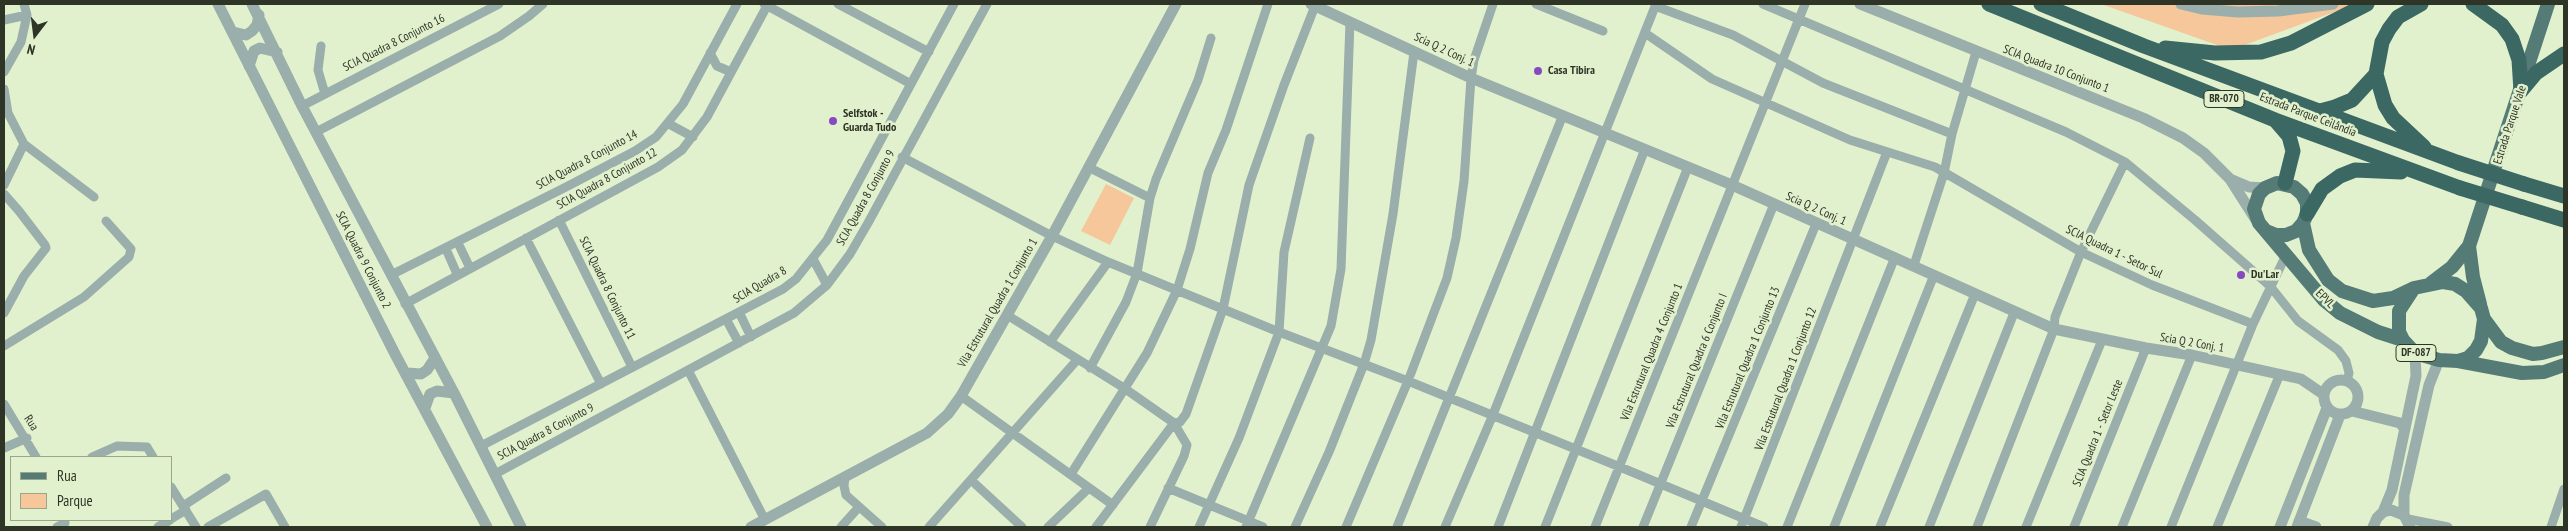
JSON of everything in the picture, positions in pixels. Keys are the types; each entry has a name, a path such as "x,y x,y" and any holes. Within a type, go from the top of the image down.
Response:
{"highway":[{"name":"Estrada Parque Ceilândia","path":"1989,4 2275,120 2460,188 2564,220"},
{"name":"Estrada Parque Ceilândia","path":"2041,4 2144,46 2433,154 2564,196"},
{"path":"2144,46 2214,53 2261,52 2291,43 2367,4"},
{"path":"2420,4 2398,17 2389,29 2382,42 2376,74 2385,105 2393,118 2433,154"},
{"path":"2473,4 2502,25 2512,39 2519,60 2522,91"},
{"path":"2522,91 2536,72 2564,54"},
{"path":"2320,111 2352,100 2376,74"},
{"path":"2275,120 2290,136 2293,151 2285,183"},
{"path":"2305,219 2322,189 2340,176 2355,170 2383,170 2428,176"}],"main road":[{"name":"Estrada Parque Vale","path":"2431,282 2452,267 2469,246 2522,91 2548,4"},
{"path":"2285,183 2294,187 2302,194 2306,203 2305,219 2296,231 2286,235 2276,235 2262,227 2254,208 2259,194 2265,188 2285,183"},
{"name":"EPVL","path":"2305,219 2309,250 2328,280 2342,291 2373,301 2393,298 2414,288"},
{"name":"EPVL","path":"2262,227 2324,300 2340,313 2378,332 2403,340"},
{"name":"Estrada Parque Vale","path":"2469,246 2473,277 2483,314"},
{"path":"2414,288 2431,282 2455,284 2466,291 2501,342 2512,348 2533,354 2542,354 2564,347"},
{"name":"DF-087","path":"2414,288 2400,311 2399,332 2403,340 2415,353 2439,360 2458,361"},
{"path":"2458,361 2468,358 2481,341 2483,314"},
{"path":"2458,361 2522,373 2544,372 2564,365"}],"street":[{"path":"4,72 21,42 27,15 24,4"},
{"name":"SCIA Quadra 9 Conjunto 2","path":"218,4 395,354 407,373 486,527"},
{"path":"252,4 302,106 405,304 454,393 521,527"},
{"name":"SCIA Quadra 8 Conjunto 16","path":"302,106 499,4"},
{"path":"316,132 500,36 543,4"},
{"name":"SCIA Quadra 8 Conjunto 14","path":"391,275 446,250 635,151 656,137 669,124 683,104 737,4"},
{"path":"766,4 911,84"},
{"name":"SCIA Quadra 8 Conjunto 12","path":"405,304 457,274 658,168 682,150 707,117 766,4"},
{"path":"838,4 928,52"},
{"name":"SCIA Quadra 8","path":"481,446 726,319 782,289 796,279 814,259 827,240 954,4"},
{"name":"SCIA Quadra 8 Conjunto 9","path":"495,474 794,313 827,285 850,254 987,4"},
{"name":"Vila Estrutural Quadra 1 Conjunto 1","path":"751,527 927,433 948,414 961,396 1052,236 1176,4"},
{"path":"1071,474 1159,330 1177,290 1190,249 1208,173 1226,130 1268,4"},
{"path":"1346,527 1408,381 1447,278 1456,238 1464,181 1471,78 1474,60 1493,4"},
{"path":"1536,4 1603,31"},
{"path":"1763,4 2066,132 2125,162 2270,286 2298,321 2338,350 2346,361 2349,373 2347,381"},
{"name":"Vila Estrutural Quadra 4 Conjunto 1","path":"1595,527 1764,102 1805,4"},
{"name":"SCIA Quadra 10 Conjunto 1","path":"1860,4 2143,118 2183,138 2204,152 2230,179 2262,227"},
{"path":"2181,4 2202,9 2238,12 2278,11 2333,4"},
{"path":"1096,527 1174,423 1180,422 1186,414 1223,309 1249,185 1313,5"},
{"name":"Scia Q 2 Conj. 1","path":"1313,5 1471,78 1732,185 1816,224 1914,265 2014,313 2054,329 2102,340 2192,355 2301,379 2324,394"},
{"path":"1446,527 1492,417 1656,5 1733,35 1823,83 1952,134"},
{"path":"4,20 27,15"},
{"path":"233,32 246,34 252,31 257,25 259,16"},
{"path":"1247,524 1323,349 1331,326 1341,269 1350,22"},
{"name":"SCIA Quadra 1 - Setor Sul","path":"1645,33 1712,79 1850,140 1936,167 2081,252 2152,285 2254,324"},
{"path":"1090,368 1126,302 1137,273 1150,198 1198,80 1211,38"},
{"path":"321,46 318,70 325,94"},
{"path":"249,66 254,51 260,48 277,52"},
{"path":"1296,527 1329,452 1364,364 1371,340 1393,214 1414,52"},
{"path":"1914,265 1944,173 1952,134 1976,52"},
{"path":"710,53 717,66 731,72"},
{"path":"4,89 6,114 24,144 94,197"},
{"path":"1397,527 1450,400 1563,115"},
{"path":"669,124 693,137"},
{"path":"1199,527 1239,438 1279,332 1284,252 1310,138"},
{"path":"4,185 24,144"},
{"path":"1498,527 1645,149"},
{"name":"Vila Estrutural Quadra 1 Conjunto 12","path":"1742,523 1887,152"},
{"path":"902,157 1052,236 1108,262 1620,467 1702,501 1742,523 1764,527"},
{"path":"1977,527 2054,329 2056,317 2081,252 2125,162"},
{"path":"1088,167 1150,198"},
{"path":"1545,527 1578,450 1688,167"},
{"name":"SCIA Quadra 10 Conjunto 1","path":"2230,179 2249,187 2265,188"},
{"path":"4,194 19,210 46,248 27,271 4,313"},
{"name":"Vila Estrutural Quadra 6 Conjunto I","path":"1643,527 1774,204"},
{"name":"SCIA Quadra 8 Conjunto 11","path":"559,220 632,368"},
{"path":"4,346 84,297 129,257 131,249 106,221"},
{"name":"Vila Estrutural Quadra 1 Conjunto 13","path":"1691,527 1816,224"},
{"path":"526,238 601,384"},
{"path":"458,243 470,268"},
{"path":"446,250 457,274"},
{"path":"2171,527 2270,286 2286,255"},
{"path":"1787,527 1895,257"},
{"path":"814,259 827,285"},
{"path":"1050,342 1108,262"},
{"path":"1834,527 1934,275"},
{"path":"1880,527 1975,294"},
{"path":"739,312 751,337"},
{"path":"1929,527 2014,313"},
{"path":"1007,315 1124,388 1174,423 1187,445 1184,456 1150,527"},
{"path":"726,319 739,344"},
{"path":"2026,527 2102,340"},
{"name":"SCIA Quadra 1 - Setor Leste","path":"2074,527 2146,348"},
{"path":"2374,527 2377,518 2383,512 2392,490 2416,376 2415,353"},
{"path":"2122,527 2192,355"},
{"path":"407,373 421,374 427,370 435,358"},
{"path":"928,527 1013,434 1077,360"},
{"path":"2408,521 2404,496 2429,385 2439,360"},
{"path":"688,370 765,520"},
{"path":"2217,527 2280,374"},
{"path":"2280,527 2327,408 2324,394 2335,381 2347,381 2357,391 2354,407"},
{"path":"425,408 430,394 437,391 454,393"},
{"path":"961,396 1113,505"},
{"name":"Rua","path":"4,404 35,456"},
{"path":"2354,407 2400,423 2405,429"},
{"path":"2316,527 2298,524 2340,415 2354,407 2401,418 2408,414"},
{"path":"2327,408 2340,415"},
{"path":"4,448 26,438"},
{"path":"94,456 117,446 147,447 152,456"},
{"path":"845,477 846,495 858,508 882,527"},
{"path":"172,517 226,478"},
{"path":"971,480 1022,527"},
{"path":"1048,527 1089,488"},
{"path":"1168,488 1209,504 1247,524 1262,527"},
{"path":"172,489 196,527"},
{"path":"2550,527 2564,489"},
{"path":"208,527 266,494 285,527"},
{"path":"841,527 858,508"},
{"path":"2383,512 2398,511 2408,521 2448,527"},
{"path":"2420,527 2436,525"}],"green space":[{"path":"2101,4 2356,4 2231,50"},
{"path":"1106,184 1134,198 1110,245 1081,231"}],"place":[{"name":"Casa Tibira","path":"1538,71"},
{"name":"Selfstok - Guarda Tudo","path":"833,121"},
{"name":"Du'Lar","path":"2241,275"}]}
